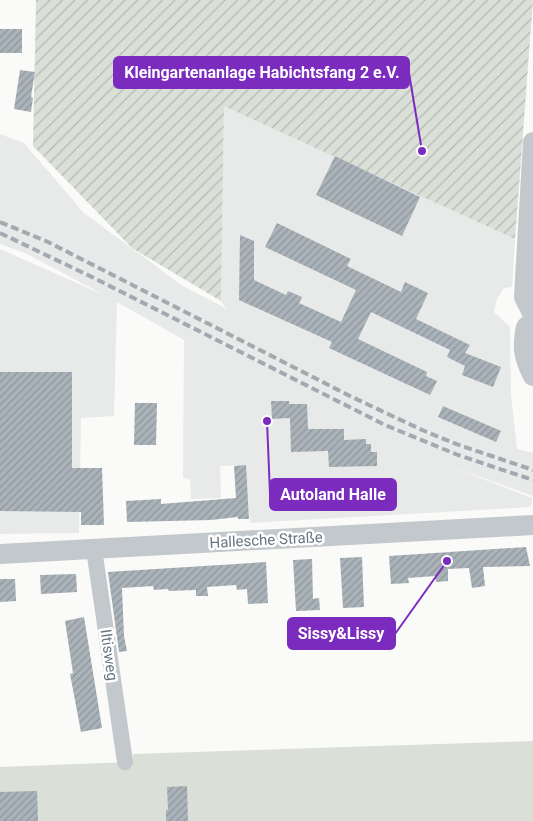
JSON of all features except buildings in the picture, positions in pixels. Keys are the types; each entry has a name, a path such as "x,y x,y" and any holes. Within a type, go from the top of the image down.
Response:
{"street":[{"path":"533,142 524,297 533,315"},
{"path":"533,322 526,327 523,343 527,365 533,376"},
{"name":"Hallesche Straße","path":"0,554 533,525"},
{"name":"Iltisweg","path":"94,548 126,762"}],"shaded area":[{"path":"36,0 533,0 515,239 224,106 221,301 132,248 33,146"},
{"path":"224,105 515,239 512,287 504,288 497,299 494,312 510,327 511,394 517,449 533,453 533,496 449,466 532,498 531,507 250,523 245,465 220,466 221,498 191,499 190,479 183,478 184,340 117,302 114,416 81,418 79,533 0,534 0,249 104,295 27,254 0,244 0,134 24,143 84,213 183,286 227,309 221,301"},
{"path":"533,741 533,821 0,821 0,767 132,762 133,754"}],"railway":[{"path":"0,222 48,242 352,397 422,430 459,445 533,470"},
{"path":"0,233 92,277 385,425 458,455 533,480"}],"place":[{"name":"Kleingartenanlage Habichtsfang 2 e.V.","path":"422,151"},
{"name":"Autoland Halle","path":"267,421"},
{"name":"Sissy&Lissy","path":"447,561"}]}
